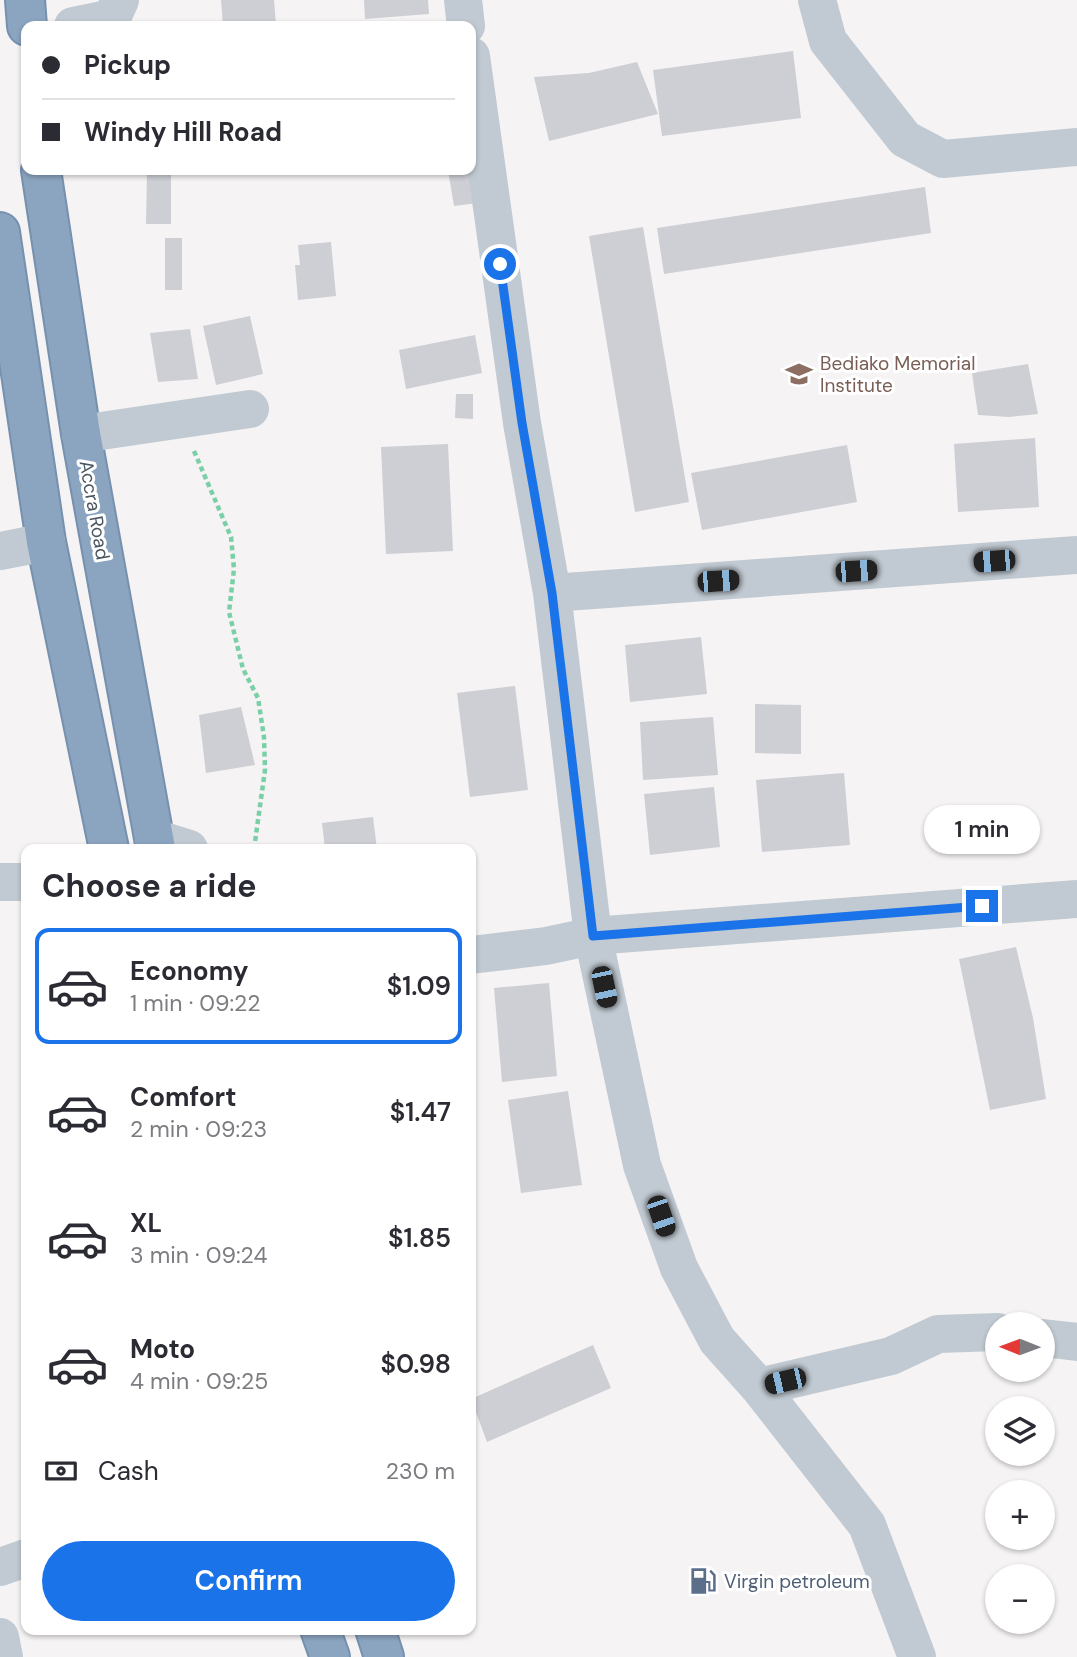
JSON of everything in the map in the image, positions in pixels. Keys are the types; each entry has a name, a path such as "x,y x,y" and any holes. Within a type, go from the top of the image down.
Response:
{"highway":[{"path":"25,0 27,21"},
{"name":"Accra Road","path":"42,175 81,433 166,844"},
{"path":"0,232 46,542 108,844"},
{"path":"322,1635 330,1657"},
{"path":"378,1635 384,1657"}],"street":[{"path":"97,21 112,18 120,0"},
{"path":"463,0 465,21"},
{"path":"817,0 828,41 905,139 943,159 1077,148"},
{"path":"476,92 522,423 552,593 593,936 642,1165 679,1268 717,1340 759,1387 867,1525 917,1657"},
{"path":"81,433 250,409"},
{"path":"0,551 46,542"},
{"path":"552,593 1077,555"},
{"path":"0,882 21,882"},
{"path":"476,954 546,946 593,936 1077,899"},
{"path":"759,1387 891,1356 939,1334 985,1332"},
{"path":"1055,1339 1077,1342"},
{"path":"0,1567 21,1560"},
{"path":"0,1637 4,1657"}],"path":[{"path":"180,419 231,537 234,569 229,612 243,668 258,698 264,737 265,770 255,844"}],"building":[{"path":"221,0 274,0 276,21 223,21"},
{"path":"364,0 428,0 429,14 365,19"},
{"path":"793,51 801,118 662,136 653,70"},
{"path":"637,62 658,114 549,141 534,77 589,73"},
{"path":"147,175 171,175 171,224 146,224"},
{"path":"449,175 472,175 478,203 454,206"},
{"path":"925,187 931,233 664,274 657,228"},
{"path":"643,227 689,502 635,512 589,236"},
{"path":"165,238 182,238 182,290 165,290"},
{"path":"331,242 336,296 298,300 295,265 300,265 298,245"},
{"path":"250,316 263,374 216,385 203,326"},
{"path":"190,329 198,379 158,382 150,333"},
{"path":"475,335 482,373 406,389 399,350"},
{"path":"1028,364 1038,414 1009,417 978,415 972,373"},
{"path":"456,394 473,394 473,419 455,418"},
{"path":"1035,438 1039,507 958,512 954,444"},
{"path":"448,444 453,551 386,554 381,447"},
{"path":"847,445 857,502 702,530 691,473"},
{"path":"701,637 707,694 630,702 625,645"},
{"path":"515,686 528,790 470,797 457,693"},
{"path":"755,704 801,705 801,754 755,753"},
{"path":"241,707 255,765 206,773 199,715"},
{"path":"713,717 718,775 643,780 640,722"},
{"path":"844,773 850,845 762,852 756,780"},
{"path":"714,787 720,847 650,855 644,794"},
{"path":"373,817 376,844 324,844 322,823"},
{"path":"1016,947 1033,1018 1046,1099 990,1110 959,959"},
{"path":"549,983 557,1076 502,1082 494,988"},
{"path":"568,1091 582,1185 521,1193 508,1100"},
{"path":"593,1345 611,1388 487,1442 476,1412 476,1397"}],"place":[{"name":"Bediako Memorial Institute","path":"799,374"},
{"name":"Virgin petroleum","path":"703,1581"}],"route":[{"path":"500,264 522,423 552,593 593,936 982,906"}]}
